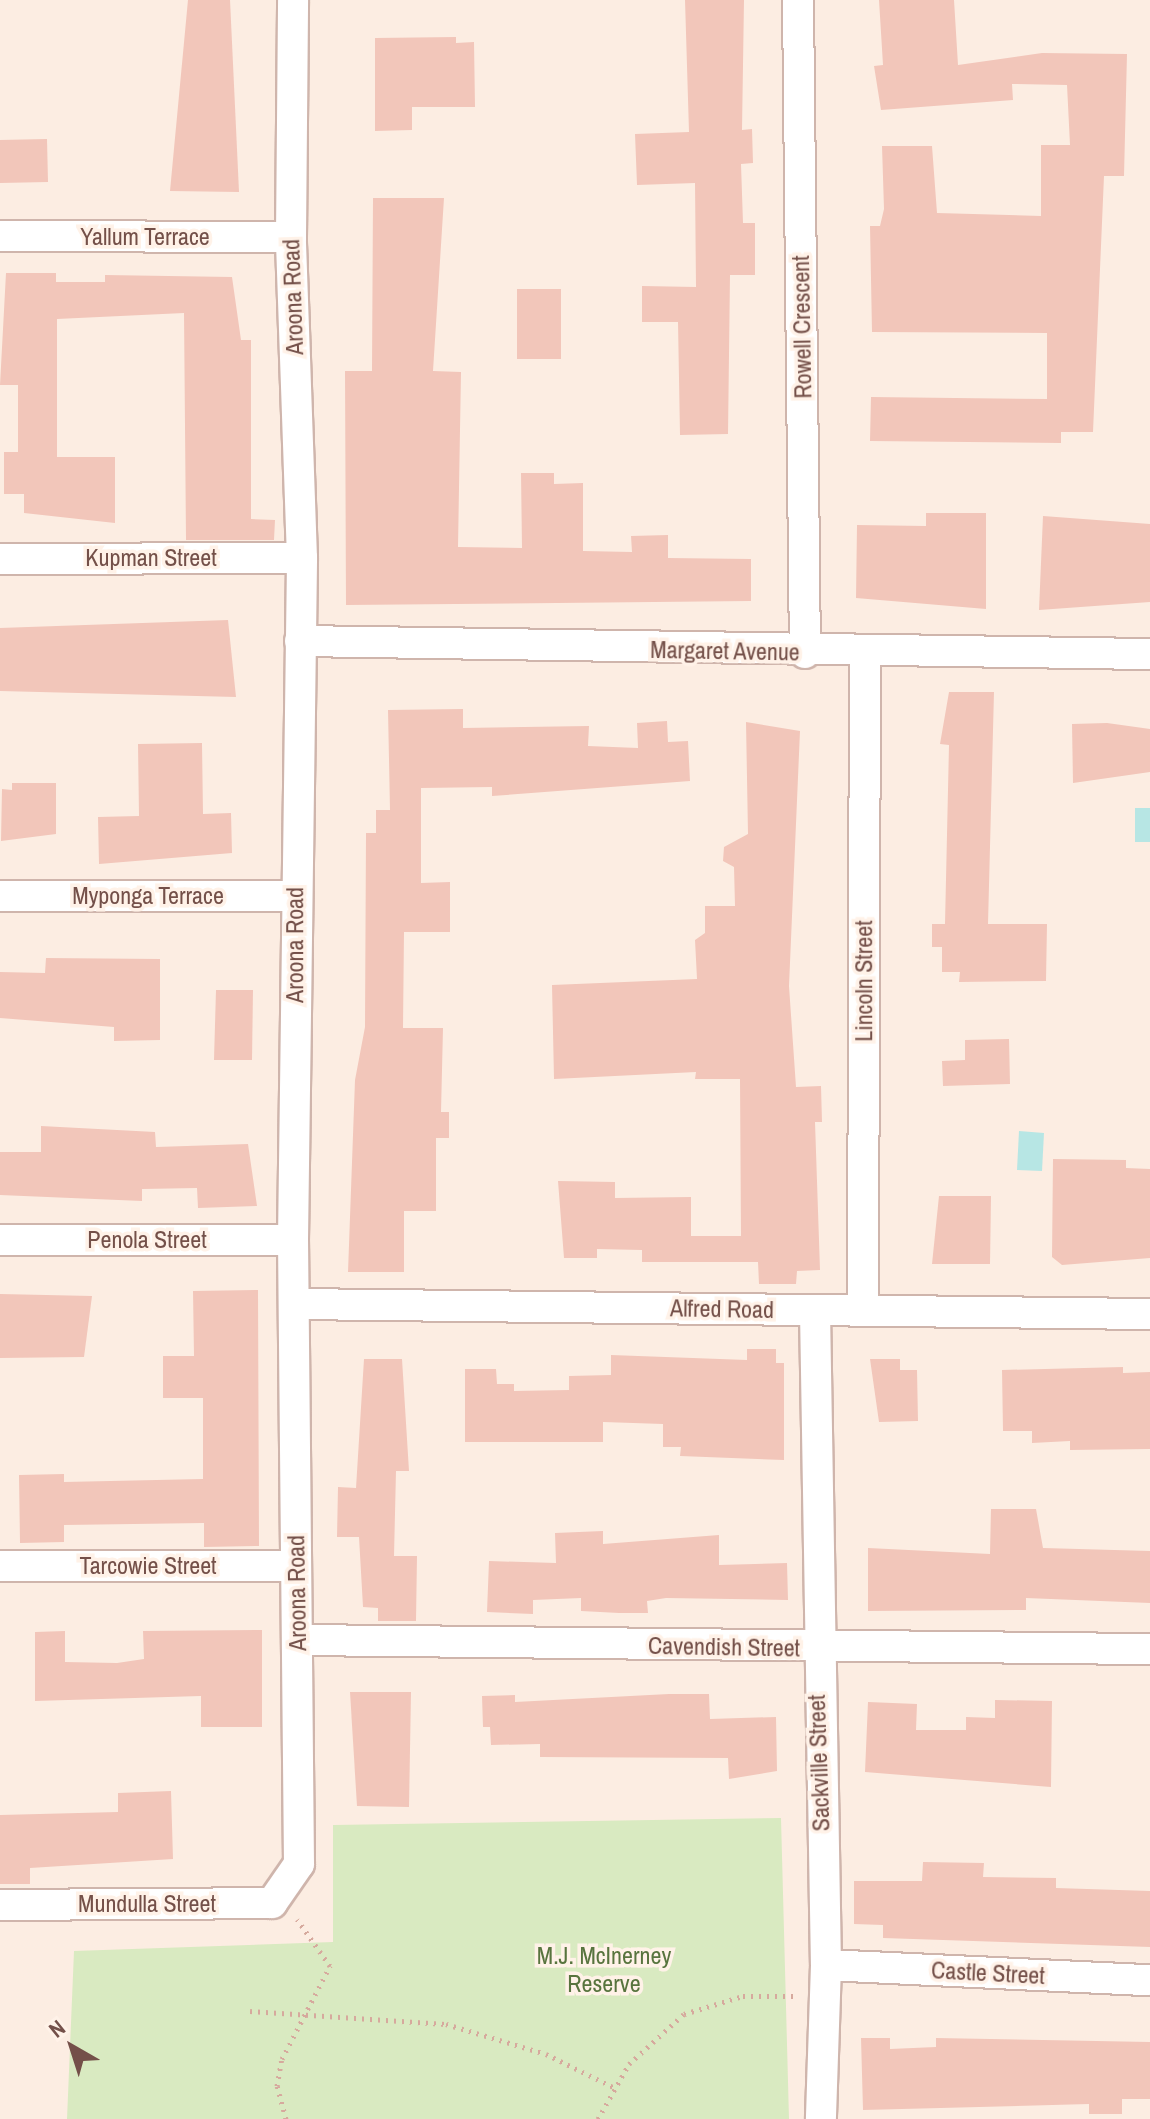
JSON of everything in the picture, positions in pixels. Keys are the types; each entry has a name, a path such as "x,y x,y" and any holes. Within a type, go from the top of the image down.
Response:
{"street":[{"name":"Aroona Road","path":"285,1891 299,1864 293,1240 295,896 302,558 291,237 293,0"},
{"name":"Rowell Crescent","path":"798,0 805,653"},
{"name":"Yallum Terrace","path":"0,236 291,237"},
{"name":"Kupman Street","path":"0,559 302,558"},
{"name":"Margaret Avenue","path":"300,641 865,654 1150,654"},
{"name":"Lincoln Street","path":"863,1309 865,654"},
{"name":"Myponga Terrace","path":"0,896 295,896"},
{"name":"Penola Street","path":"0,1240 293,1240"},
{"name":"Alfred Road","path":"294,1304 1150,1314"},
{"name":"Sackville Street","path":"815,1311 816,1648 826,1965 821,1998 821,2119"},
{"name":"Tarcowie Street","path":"0,1566 296,1566"},
{"name":"Cavendish Street","path":"298,1640 816,1648 1150,1649"},
{"name":"Mundulla Street","path":"0,1905 272,1903 285,1891"},
{"name":"Castle Street","path":"826,1965 1150,1980"}],"path":[{"path":"285,1891 330,1966 307,2016 282,2059 277,2086 286,2119"},
{"path":"598,2119 629,2064 684,2014 743,1996 821,1998"},
{"path":"250,2011 307,2016 379,2016 492,2034 617,2089"}],"green space":[{"name":"M.J. McInerney Reserve","path":"781,1818 789,2119 67,2119 74,1951 333,1942 333,1825"}],"water":[{"path":"1135,808 1150,808 1150,842 1135,842"},
{"path":"1019,1131 1044,1133 1042,1171 1017,1170"}],"building":[{"path":"188,0 230,0 239,192 170,191"},
{"path":"685,0 744,0 742,130 752,129 753,163 741,164 743,223 755,223 755,275 730,275 728,434 680,435 678,322 642,322 642,286 696,287 695,183 637,185 635,134 689,132"},
{"path":"879,0 954,0 958,65 1042,53 1127,54 1124,176 1104,176 1093,432 1061,432 1061,443 870,441 871,397 1047,399 1047,333 872,332 870,226 880,226 884,209 882,146 932,146 937,213 1041,216 1041,145 1070,145 1067,85 1012,84 1013,100 881,110 874,66 883,65"},
{"path":"456,37 456,43 474,42 475,107 412,107 412,130 375,131 375,38"},
{"path":"47,139 48,182 0,183 0,140"},
{"path":"373,198 444,198 433,371 461,372 458,547 522,548 521,473 554,473 554,484 583,483 583,551 632,552 631,536 668,535 668,558 751,559 751,601 346,605 345,371 372,371"},
{"path":"6,273 56,273 56,282 105,282 105,275 232,277 241,340 251,340 251,519 275,520 274,540 186,540 184,313 57,319 57,457 115,457 115,523 24,513 24,494 4,494 4,452 18,452 18,385 0,385"},
{"path":"517,289 561,289 561,359 517,359"},
{"path":"926,513 986,513 986,609 856,598 857,525 926,526"},
{"path":"1043,516 1150,524 1150,602 1039,610"},
{"path":"228,620 236,697 0,691 0,628"},
{"path":"949,692 994,692 988,924 1047,924 1046,981 959,982 960,972 942,972 942,947 932,947 932,924 945,924 949,745 940,744"},
{"path":"463,709 463,728 589,726 588,746 638,748 637,723 667,721 668,742 688,741 690,781 492,796 492,787 421,788 421,883 450,882 450,932 404,932 403,1028 443,1028 441,1112 449,1112 449,1138 436,1138 436,1211 404,1211 404,1272 348,1272 355,1080 365,1027 366,833 376,833 376,810 390,810 388,710"},
{"path":"746,722 800,731 789,986 796,1087 821,1086 822,1122 815,1122 820,1270 797,1271 796,1284 759,1284 758,1262 642,1262 642,1250 597,1249 597,1258 564,1258 558,1181 615,1182 615,1198 691,1197 691,1236 741,1236 740,1079 695,1079 696,1072 554,1079 552,985 697,979 695,940 705,933 705,906 735,906 734,867 723,861 724,847 748,834"},
{"path":"1107,723 1150,729 1150,772 1073,783 1072,724"},
{"path":"202,743 203,814 231,813 232,853 99,864 98,817 139,816 138,744"},
{"path":"12,783 56,783 56,834 1,841 2,789 12,790"},
{"path":"46,958 160,959 160,1040 114,1041 114,1027 0,1018 0,972 45,973"},
{"path":"216,990 253,990 252,1060 214,1060"},
{"path":"1009,1039 1010,1084 943,1086 942,1061 965,1060 965,1040"},
{"path":"41,1126 155,1132 156,1147 248,1144 257,1206 198,1208 197,1188 142,1189 142,1201 0,1195 0,1152 41,1152"},
{"path":"1053,1159 1126,1160 1126,1168 1150,1169 1150,1258 1062,1265 1052,1257"},
{"path":"939,1196 991,1196 990,1264 932,1264"},
{"path":"258,1290 259,1546 204,1547 204,1523 64,1525 64,1542 20,1543 19,1475 64,1474 64,1482 203,1479 203,1398 163,1398 163,1356 194,1356 193,1291"},
{"path":"0,1294 92,1296 84,1357 0,1358"},
{"path":"747,1349 776,1349 776,1363 784,1363 784,1460 680,1456 681,1447 663,1447 663,1424 603,1422 603,1442 465,1442 465,1369 496,1369 497,1384 514,1384 514,1391 569,1390 569,1376 611,1375 611,1355 747,1360"},
{"path":"364,1359 402,1359 409,1471 396,1471 394,1556 417,1556 416,1621 378,1621 378,1608 363,1607 359,1537 337,1537 338,1487 356,1488"},
{"path":"870,1359 900,1359 900,1370 917,1370 918,1421 879,1422"},
{"path":"1123,1367 1123,1373 1150,1372 1150,1449 1070,1450 1070,1441 1032,1443 1032,1431 1003,1431 1002,1370"},
{"path":"991,1509 1036,1509 1043,1548 1150,1551 1150,1603 1026,1598 1026,1610 868,1611 868,1548 990,1554"},
{"path":"603,1531 603,1544 719,1535 719,1565 787,1563 788,1600 666,1598 647,1601 648,1613 619,1613 581,1611 581,1598 533,1600 533,1614 487,1612 489,1561 556,1563 555,1533"},
{"path":"262,1630 262,1727 201,1727 201,1696 35,1701 35,1632 65,1631 65,1662 117,1663 144,1659 143,1631"},
{"path":"350,1692 411,1692 409,1807 357,1806"},
{"path":"709,1694 710,1719 776,1717 777,1771 729,1779 728,1758 540,1757 540,1744 491,1745 490,1727 483,1727 482,1696 515,1695 515,1702"},
{"path":"995,1700 1052,1701 1051,1787 865,1772 868,1702 917,1704 916,1730 966,1730 966,1717 995,1718"},
{"path":"171,1791 173,1859 30,1868 30,1884 0,1884 0,1815 118,1812 118,1793"},
{"path":"923,1862 984,1863 983,1877 1056,1878 1056,1888 1150,1891 1150,1947 883,1938 883,1925 854,1924 854,1881 922,1881"},
{"path":"861,2038 890,2038 890,2049 936,2047 936,2038 1150,2042 1150,2099 1122,2099 1122,2114 1089,2114 1089,2104 863,2110"}]}
